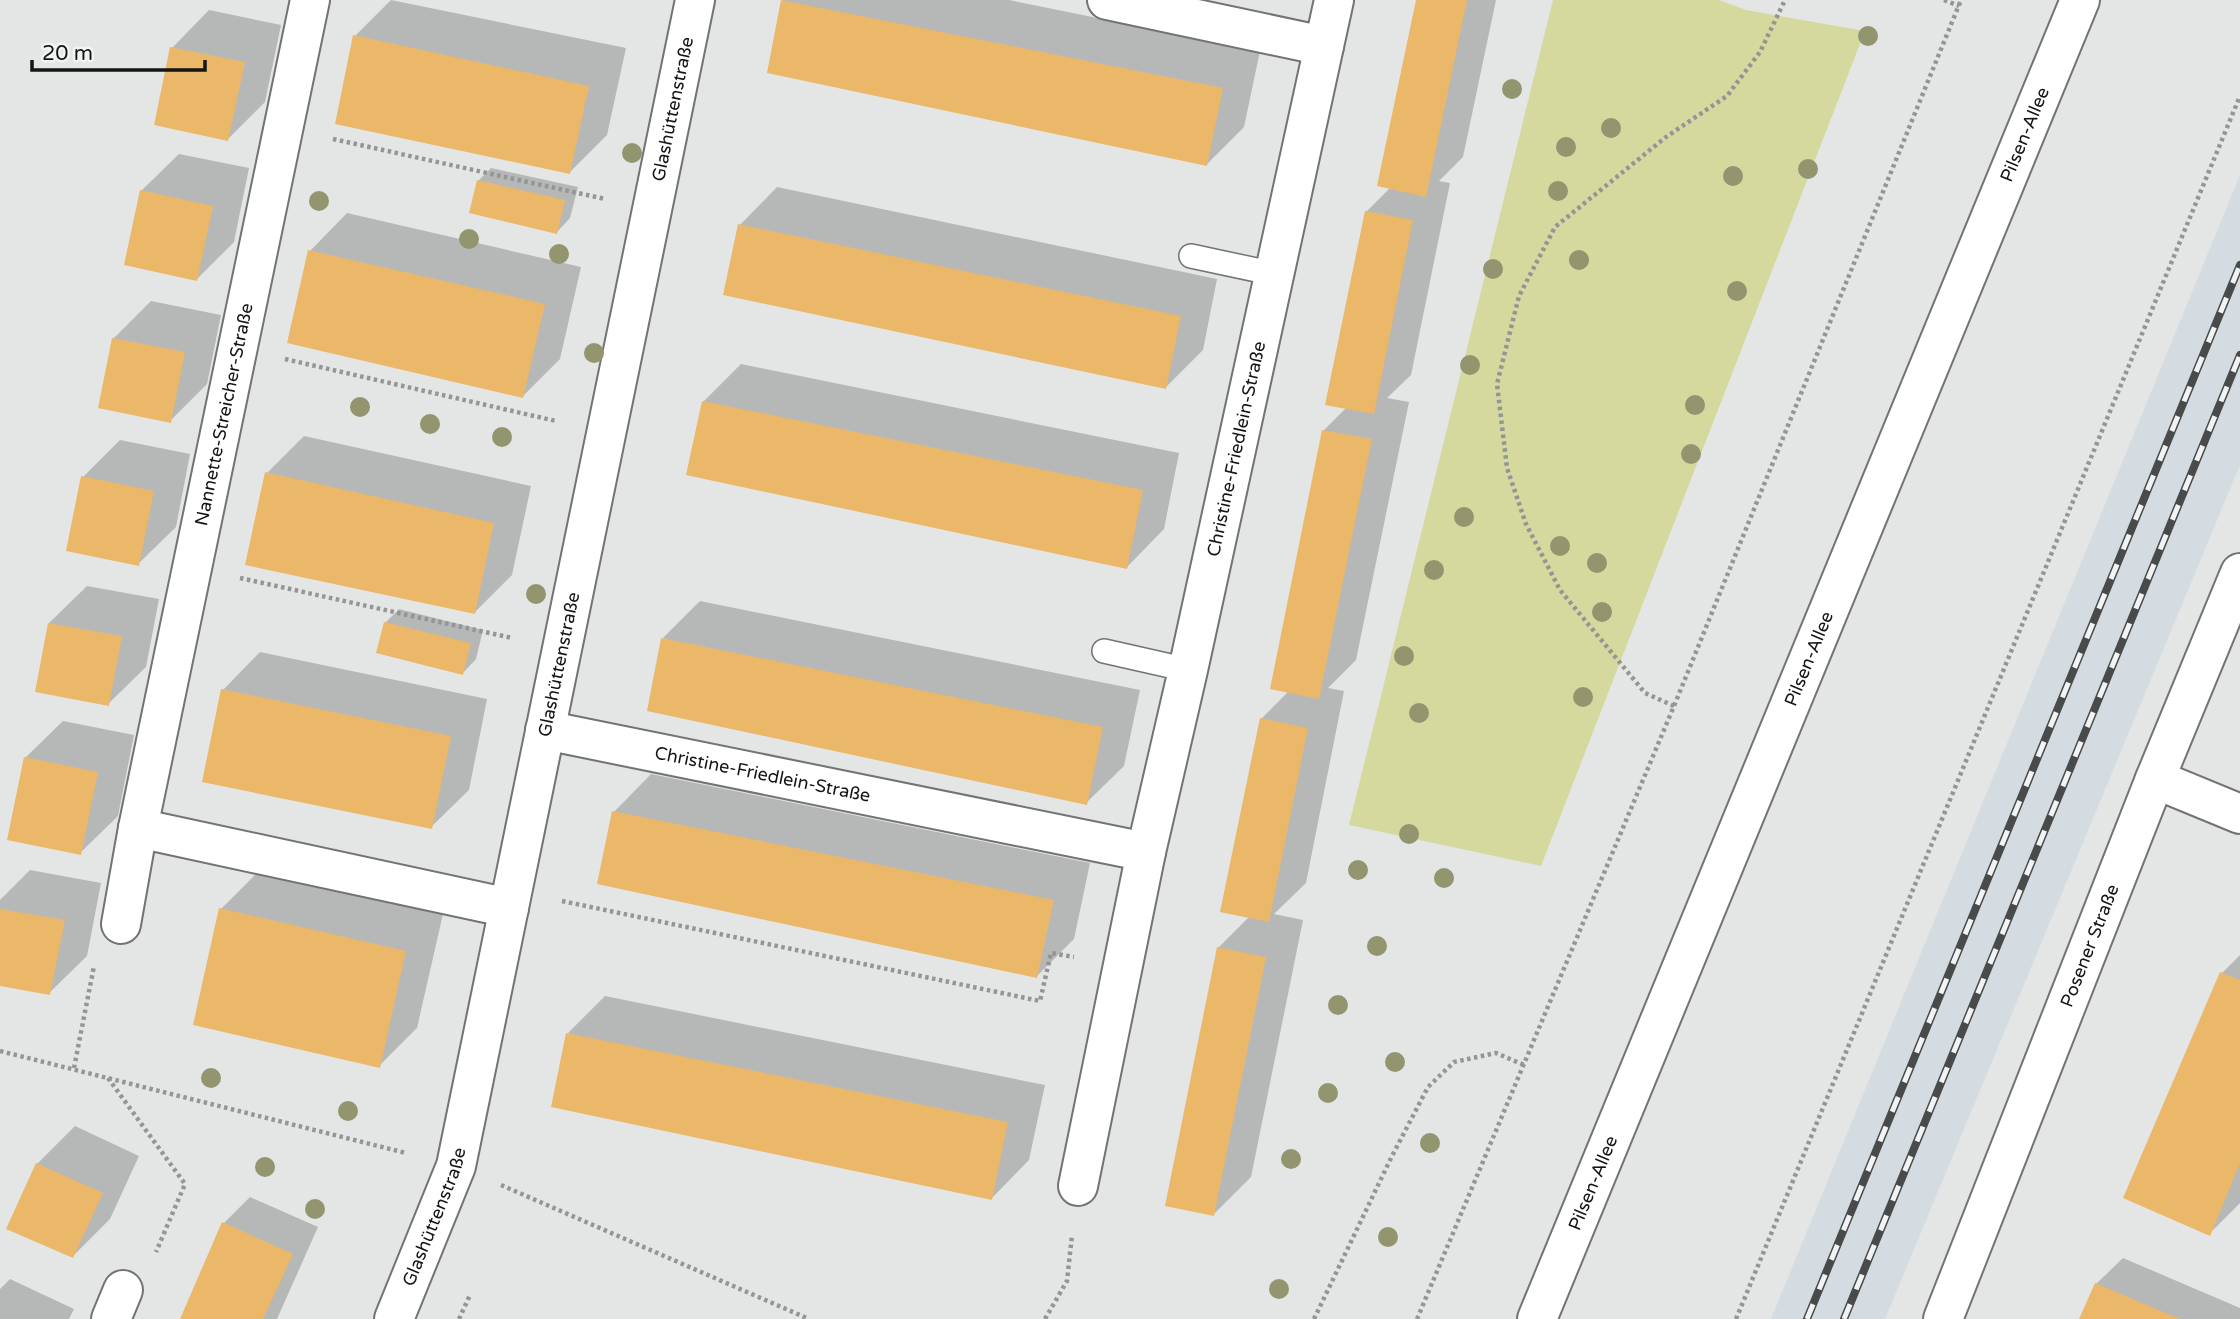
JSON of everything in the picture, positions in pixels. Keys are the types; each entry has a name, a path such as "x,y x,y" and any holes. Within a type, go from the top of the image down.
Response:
{"street":[{"name":"Nannette-Streicher-Straße","path":"121,924 138,828 310,0"},
{"name":"Glashüttenstraße","path":"394,1319 456,1166 695,0"},
{"path":"1107,0 1324,46"},
{"name":"Christine-Friedlein-Straße","path":"1078,1185 1146,852 1334,0"},
{"name":"Pilsen-Allee","path":"1537,1319 2080,0"},
{"name":"Posener Straße","path":"1943,1319 2155,779 2240,573"},
{"name":"Christine-Friedlein-Straße","path":"545,730 1146,852"},
{"path":"2155,779 2240,814"},
{"path":"138,828 511,900"}],"lane":[{"path":"1191,256 1275,274"},
{"path":"1104,651 1188,670"}],"path":[{"path":"1674,706 1645,693 1560,590 1526,524 1507,468 1497,384 1519,296 1555,227 1666,137 1727,96 1760,52 1786,0"},
{"path":"1944,0 1959,6"},
{"path":"1417,1319 1674,706 1961,0"},
{"path":"1735,1319 2240,96"},
{"path":"283,128 606,199"},
{"path":"238,348 557,421"},
{"path":"192,568 512,638"},
{"path":"511,900 1040,1001 1051,953"},
{"path":"74,1068 102,922 121,924"},
{"path":"1314,1319 1428,1087 1454,1062 1496,1053 1524,1065"},
{"path":"108,1077 185,1184 145,1278 117,1305"},
{"path":"1045,1319 1067,1281 1078,1185"},
{"path":"459,1319 470,1294"}],"shaded area":[{"path":"2240,175 2240,465 1885,1319 1771,1319"}],"green space":[{"path":"1553,0 1719,0 1746,10 1865,31 1541,866 1349,825"}],"building":[{"path":"781,0 1223,88 1207,166 767,73"},
{"path":"1416,0 1467,0 1426,197 1377,186"},
{"path":"353,35 589,86 570,174 335,124"},
{"path":"170,47 245,62 228,141 154,125"},
{"path":"477,180 565,200 557,234 469,213"},
{"path":"140,190 213,206 197,281 124,265"},
{"path":"1365,211 1413,220 1374,414 1325,405"},
{"path":"738,224 1181,316 1166,389 723,295"},
{"path":"308,250 545,304 523,398 287,343"},
{"path":"112,338 185,352 171,423 98,408"},
{"path":"702,401 1143,490 1127,569 686,475"},
{"path":"1322,430 1372,439 1319,699 1270,689"},
{"path":"265,472 494,523 475,614 245,565"},
{"path":"81,476 154,491 139,566 66,551"},
{"path":"384,622 471,643 463,675 376,653"},
{"path":"48,623 122,636 109,706 35,692"},
{"path":"661,638 1103,727 1087,805 647,711"},
{"path":"221,689 451,736 432,829 202,782"},
{"path":"1260,718 1308,728 1269,922 1220,912"},
{"path":"24,757 98,772 81,855 7,840"},
{"path":"612,811 1054,900 1037,978 597,884"},
{"path":"219,908 406,951 380,1068 193,1025"},
{"path":"0,909 65,920 50,995 0,986"},
{"path":"1217,947 1266,957 1214,1216 1165,1206"},
{"path":"2220,972 2240,980 2240,1163 2210,1236 2123,1198"},
{"path":"566,1033 1008,1122 992,1200 551,1107"},
{"path":"36,1163 103,1193 73,1258 6,1229"},
{"path":"222,1222 293,1254 263,1319 180,1319"},
{"path":"2095,1283 2180,1319 2079,1319"}],"railway":[{"path":"1807,1319 2240,265"},
{"path":"1844,1319 2240,355"}]}
